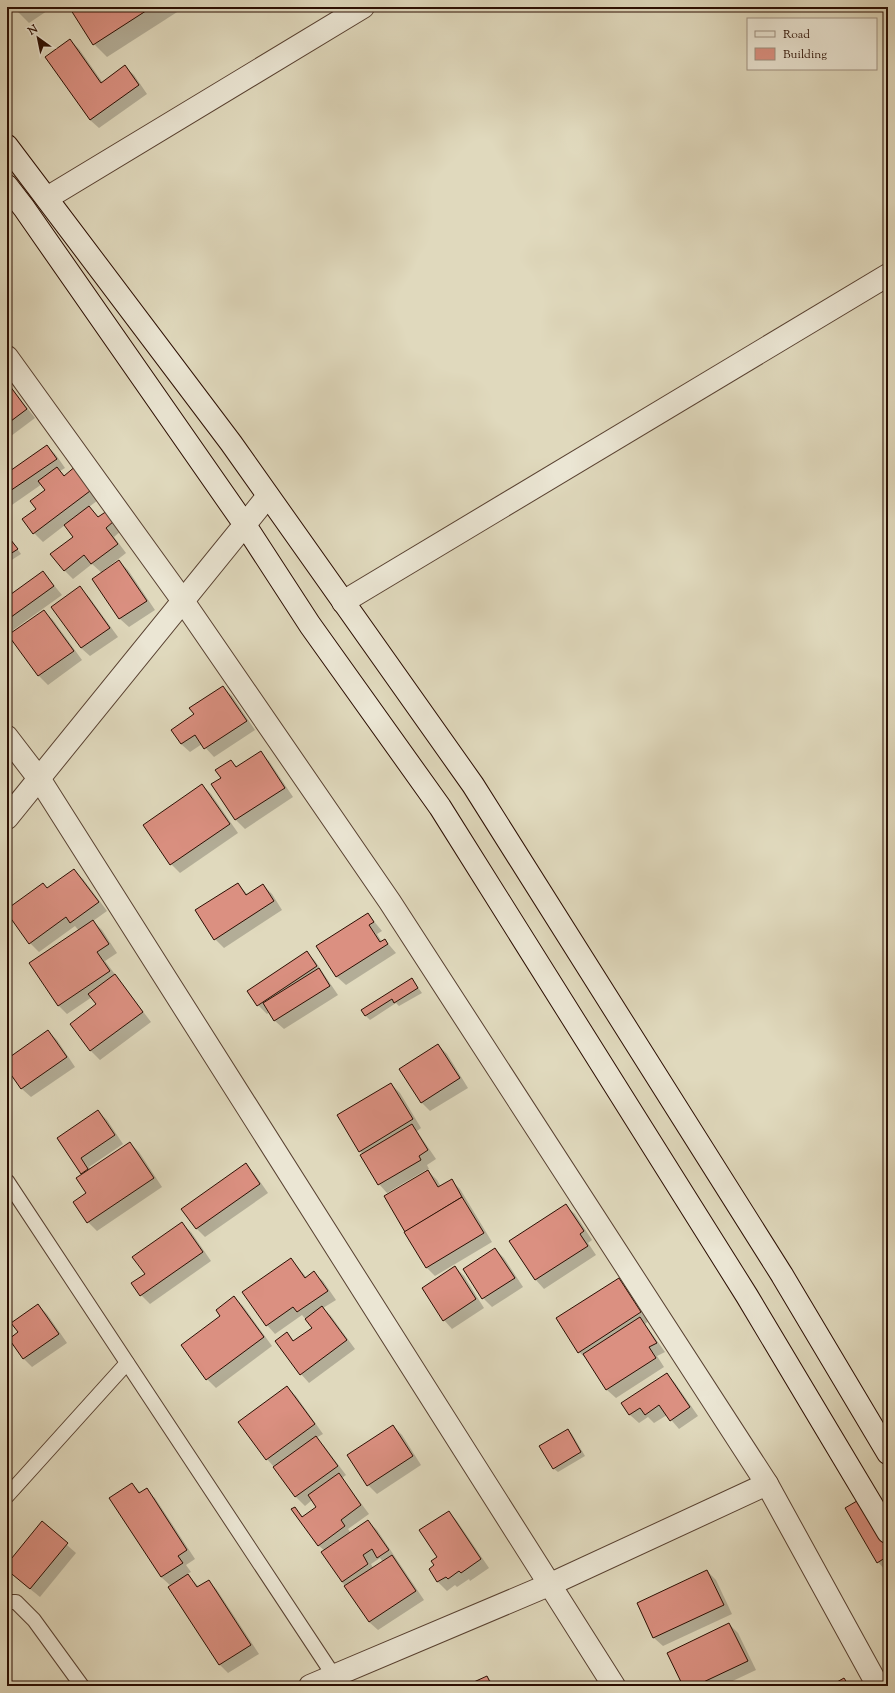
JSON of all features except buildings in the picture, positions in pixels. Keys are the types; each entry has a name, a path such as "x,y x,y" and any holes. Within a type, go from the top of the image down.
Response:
{"street":[{"path":"46,198 362,7"},
{"path":"7,146 231,443 473,785 782,1275 888,1453"},
{"path":"7,186 24,208 245,525 310,625 440,807 747,1296 888,1532"},
{"path":"343,602 888,275"},
{"path":"7,357 183,601 390,902 767,1484 878,1686"},
{"path":"7,818 40,780 268,496"},
{"path":"7,737 40,780 551,1584 614,1686"},
{"path":"310,1686 551,1584 767,1484"}],"lane":[{"path":"7,1181 334,1676"},
{"path":"7,1496 127,1363"},
{"path":"7,1602 16,1602 34,1620 82,1686"}]}
